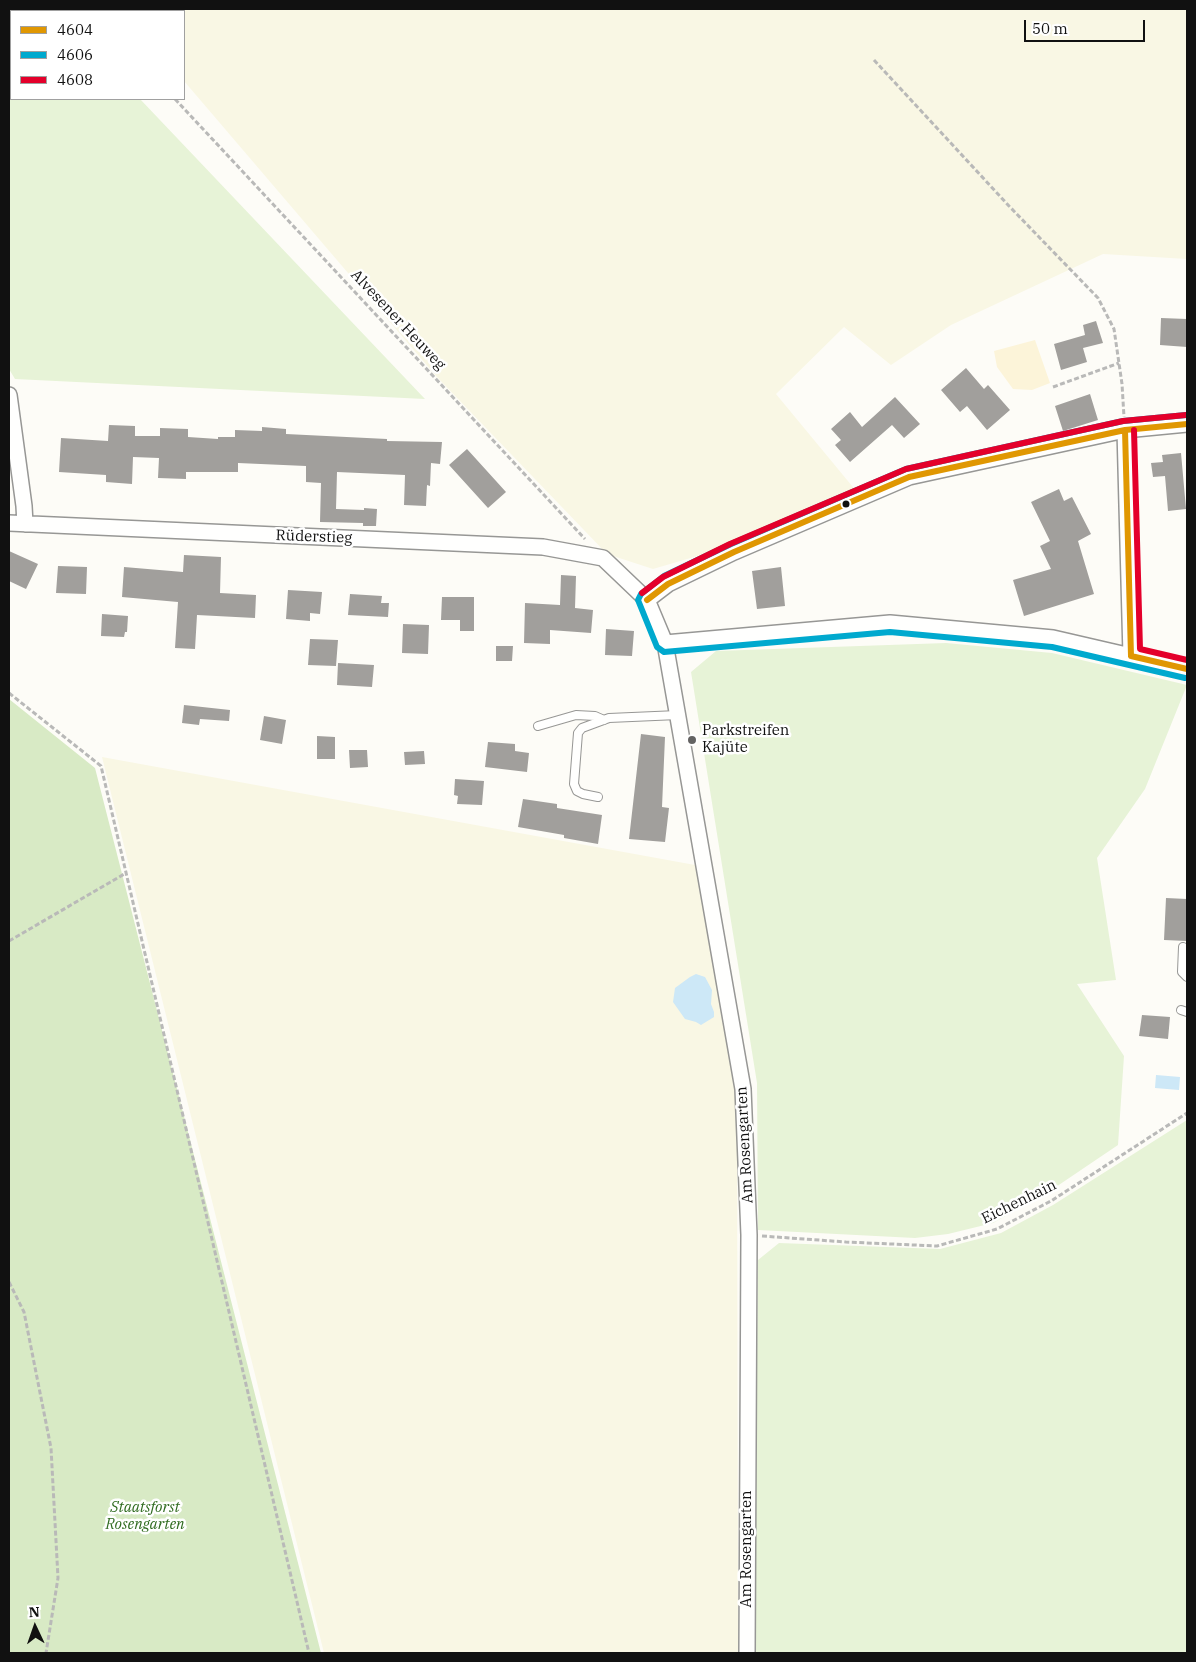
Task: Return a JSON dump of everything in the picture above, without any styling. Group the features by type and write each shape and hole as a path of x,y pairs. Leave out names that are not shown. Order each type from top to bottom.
{"street":[{"path":"9,395 25,524"},
{"path":"603,558 647,600 668,584 734,552 909,477 1125,430 1187,424"},
{"path":"1125,430 1131,656"},
{"name":"Rüderstieg","path":"9,524 543,547 603,558"},
{"name":"Am Rosengarten","path":"647,600 665,642 743,1089 749,1235 747,1653"},
{"path":"665,642 890,623 1053,638 1187,670"}],"lane":[{"path":"538,726 576,715 595,716 604,720"},
{"path":"598,797 577,791 573,778 578,732 582,728 604,720 678,715"},
{"path":"1183,948 1182,972 1187,977"}],"path":[{"path":"874,60 1009,206 1098,298 1114,329 1125,430"},
{"name":"Alvesener Heuweg","path":"177,100 603,558"},
{"path":"1054,387 1119,363"},
{"path":"9,693 101,766 309,1653"},
{"path":"9,941 126,874"},
{"name":"Eichenhain","path":"749,1235 937,1246 997,1229 1051,1201 1187,1113"},
{"path":"9,1282 24,1312 52,1448 58,1578 46,1653"}],"shaded area":[{"path":"59,9 1187,9 1187,259 1103,254 951,325 891,365 844,327 776,394 857,492 728,547 653,569 607,554 436,376 185,82 185,10"},
{"path":"102,757 695,865 737,1090 738,1653 324,1653"}],"green space":[{"path":"9,9 61,10 10,10 9,35"},
{"path":"9,35 10,100 141,100 425,399 15,379 9,369"},
{"path":"946,643 1052,653 1187,685 1145,789 1097,858 1116,980 1077,984 1124,1056 1118,1145 1044,1195 993,1223 948,1234 915,1238 758,1230 757,1083 691,672 716,651"},
{"name":"Staatsforst Rosengarten","path":"9,699 95,768 321,1653 9,1653"},
{"path":"1187,1120 1187,1653 756,1653 758,1260 779,1243 940,1249 1001,1233 1053,1205"}],"sand":[{"path":"1035,340 1050,383 1032,390 1013,389 997,367 994,351"}],"water":[{"path":"696,974 705,977 712,990 711,1004 714,1017 701,1025 685,1019 673,1002 675,988"},
{"path":"1156,1075 1180,1077 1179,1090 1155,1088"}],"building":[{"path":"1161,318 1187,319 1187,347 1160,345"},
{"path":"1096,321 1103,343 1083,348 1087,362 1061,370 1054,344 1085,335 1083,325"},
{"path":"966,368 984,389 988,385 1010,410 987,430 967,406 960,412 941,390"},
{"path":"1090,394 1098,420 1063,431 1055,406"},
{"path":"895,397 920,424 904,438 892,425 850,462 835,445 841,440 831,429 850,412 862,427"},
{"path":"109,425 135,426 135,436 160,436 160,428 188,429 188,437 218,439 218,437 235,437 235,430 262,431 262,427 286,429 286,434 387,439 387,441 442,442 440,464 431,463 430,486 427,485 426,506 404,505 405,475 337,472 336,509 377,509 376,526 363,526 363,523 320,522 321,483 306,482 306,466 238,463 238,472 186,472 186,479 158,478 159,458 133,457 132,484 106,482 106,475 59,472 61,438 108,441"},
{"path":"467,449 506,492 488,508 449,465"},
{"path":"1181,453 1186,509 1168,511 1165,476 1153,477 1151,463 1163,462 1162,455"},
{"path":"1059,489 1064,501 1072,497 1091,534 1078,541 1094,594 1024,616 1013,580 1051,569 1040,546 1050,541 1031,502"},
{"path":"9,551 38,564 26,589 9,581"},
{"path":"184,555 221,557 220,593 256,595 255,618 197,615 195,649 175,648 178,602 122,597 124,567 183,572"},
{"path":"58,566 87,567 86,594 56,593"},
{"path":"781,567 785,606 757,609 752,571"},
{"path":"561,575 576,576 575,608 593,610 591,633 550,630 550,644 524,643 525,603 560,605"},
{"path":"288,590 322,592 320,614 310,613 310,621 286,619"},
{"path":"350,594 382,596 381,603 389,603 388,617 348,615"},
{"path":"442,597 474,597 474,631 460,631 460,620 441,620"},
{"path":"102,614 128,616 127,632 125,632 124,637 101,636"},
{"path":"403,624 429,625 428,654 402,653"},
{"path":"606,629 634,631 632,656 605,655"},
{"path":"310,639 338,640 336,666 308,665"},
{"path":"496,646 513,646 512,661 496,661"},
{"path":"338,663 374,665 372,687 337,685"},
{"path":"184,705 230,710 229,721 200,719 199,725 182,723"},
{"path":"264,716 286,720 282,744 260,740"},
{"path":"641,734 665,737 662,807 669,808 665,842 629,839"},
{"path":"317,736 335,737 335,759 317,759"},
{"path":"488,742 515,744 515,751 529,753 527,772 485,767"},
{"path":"349,750 367,750 368,767 350,768"},
{"path":"424,751 425,764 405,765 404,752"},
{"path":"455,779 484,781 482,805 457,804 458,796 454,795"},
{"path":"523,799 557,804 557,808 602,815 598,844 564,838 564,835 518,827"},
{"path":"1166,898 1187,899 1187,941 1164,940"},
{"path":"1142,1015 1170,1017 1168,1039 1139,1036"}],"transit line":[{"name":"4606","path":"1185,678 1052,647 890,632 664,652 657,647 638,600 641,594 664,576 731,544 906,469 1123,421 1186,415"},
{"name":"4608","path":"642,593 663,577 730,544 906,469 1123,421 1186,415"},
{"name":"4604","path":"647,600 668,584 734,552 909,477 1125,430 1187,424"},
{"name":"4604","path":"1125,430 1131,656"},
{"name":"4608","path":"1134,430 1140,649 1187,660"},
{"name":"4604","path":"1131,656 1187,669"}],"place":[{"name":"Parkstreifen Kajüte","path":"692,740"}]}
